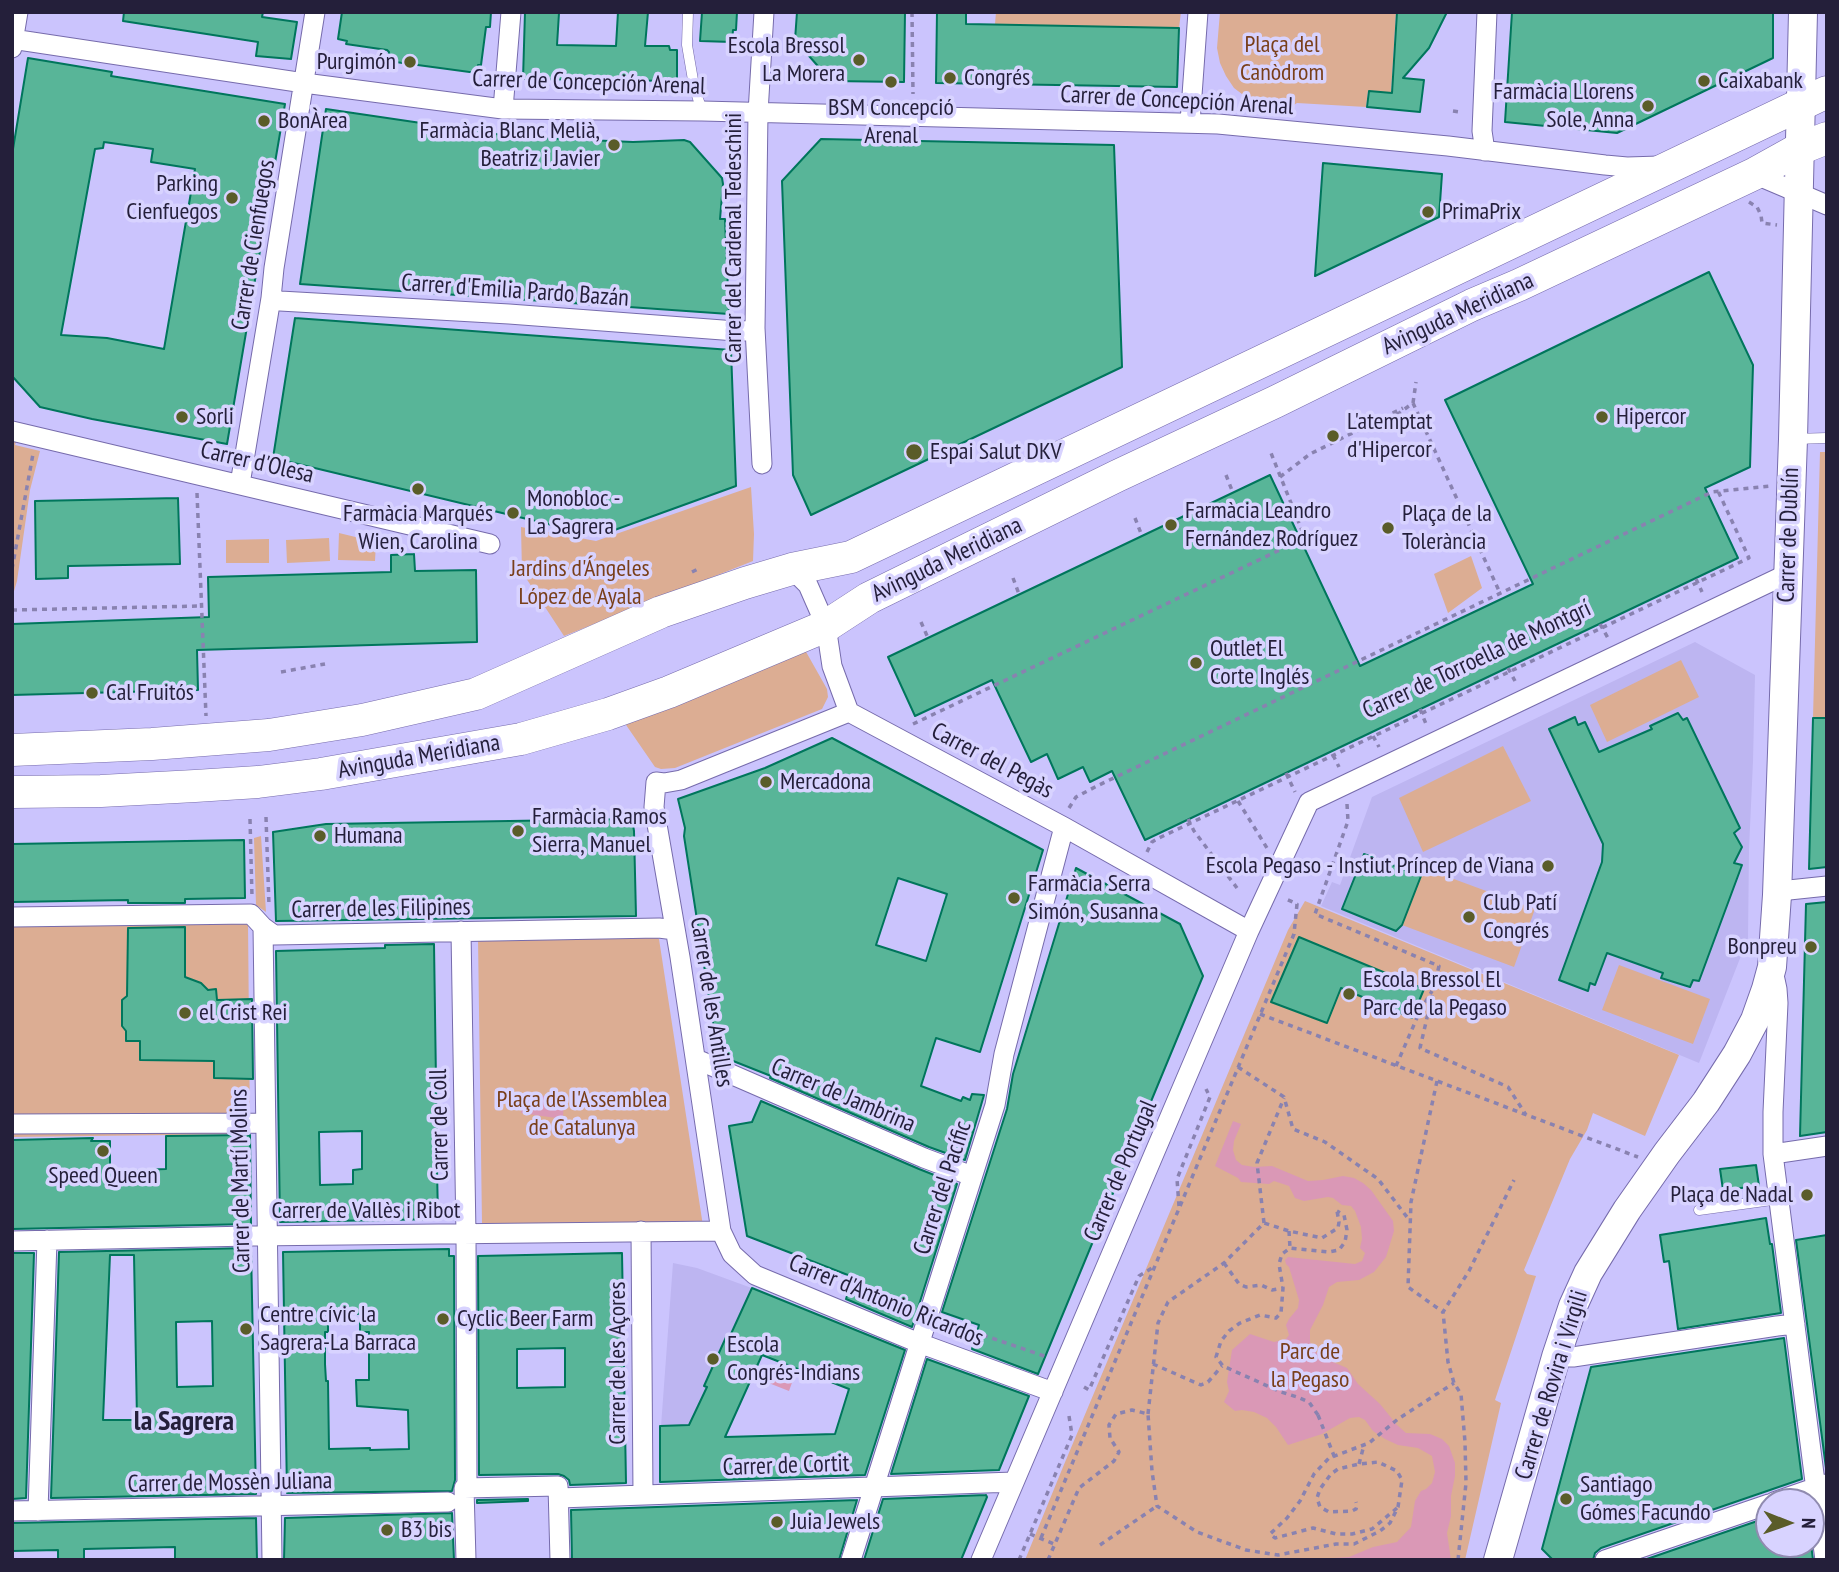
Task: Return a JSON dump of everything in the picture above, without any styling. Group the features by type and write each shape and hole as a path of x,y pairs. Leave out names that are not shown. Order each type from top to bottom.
{"main road":[{"name":"Carrer de Dublín","path":"1772,967 1777,895 1793,439 1798,194 1813,143 1814,97 1803,12"},
{"name":"Avinguda Meridiana","path":"12,750 269,735 362,720 476,694 661,612 792,569 850,557 1814,97"},
{"name":"Avinguda Meridiana","path":"12,792 101,791 258,782 321,774 521,739 608,714 669,692 826,626 869,598 1117,476 1472,305 1754,174 1813,143"},
{"name":"Carrer de Rovira i Virgili","path":"1498,1560 1556,1357 1573,1306 1588,1273 1627,1210 1706,1102 1737,1054 1755,1020 1772,967"}],"street":[{"path":"13,42 18,12"},
{"name":"Carrer de Cienfuegos","path":"240,484 315,12"},
{"path":"503,109 511,12"},
{"name":"Carrer del Cardenal Tedeschini","path":"762,464 755,328 758,113 764,12"},
{"path":"1190,123 1198,12"},
{"path":"1485,150 1482,131 1488,12"},
{"name":"Carrer de Concepción Arenal","path":"13,42 503,109 702,111 1232,125 1616,166 1671,166"},
{"path":"1754,174 1827,205"},
{"name":"Carrer d'Emilia Pardo Bazán","path":"271,298 280,301 736,331 755,328"},
{"name":"Carrer d'Olesa","path":"12,431 490,544"},
{"path":"792,569 808,585 826,626 832,666 849,712"},
{"name":"Carrer de Portugal","path":"981,1560 1250,931 1309,802 1787,574"},
{"name":"Carrer de les Antilles","path":"721,1231 654,807 656,782 681,780 849,712"},
{"name":"Carrer del Pegàs","path":"849,712 1066,818 1250,931"},
{"name":"Carrer del Pacífic","path":"851,1560 995,1105 1003,1054 1066,818"},
{"path":"1777,895 1789,890 1827,886"},
{"name":"Carrer de les Filipines","path":"12,917 251,915 266,921 274,935 659,928 675,930"},
{"name":"Carrer de Martí Molins","path":"266,921 265,1123 272,1560"},
{"name":"Carrer de Coll","path":"461,931 467,1486"},
{"path":"1772,967 1778,1003 1773,1154 1795,1324 1821,1486 1825,1560"},
{"name":"Carrer de Jambrina","path":"695,1059 972,1176"},
{"path":"12,1125 265,1123"},
{"path":"1773,1154 1827,1146"},
{"name":"Carrer de les Açores","path":"641,1231 643,1495"},
{"name":"Carrer d'Antonio Ricardos","path":"721,1231 732,1254 755,1275 919,1343 1053,1392"},
{"name":"Carrer de Vallès i Ribot","path":"12,1241 721,1231"},
{"path":"38,1511 47,1240"},
{"path":"1556,1357 1573,1357 1795,1324"},
{"name":"Carrer de Cortit","path":"559,1498 1014,1482"},
{"path":"466,1560 464,1488 558,1486 560,1560"},
{"name":"Carrer de Mossèn Juliana","path":"12,1511 448,1502"},
{"path":"1605,1560 1755,1509"}],"lane":[{"path":"688,12 687,45 694,86 702,111"},
{"path":"1793,439 1827,438"},
{"path":"1699,1210 1779,1199"}],"path":[{"path":"912,12 913,94"},
{"path":"1453,111 1460,112"},
{"path":"1762,223 1777,225"},
{"name":"Avinguda Meridiana","path":"1413,403 1416,382"},
{"path":"1360,428 1371,428 1391,419 1413,403"},
{"path":"1280,477 1310,454 1413,403"},
{"path":"1413,403 1500,593"},
{"path":"12,569 34,452"},
{"path":"913,724 1306,538 1271,453"},
{"path":"1226,475 1233,493"},
{"name":"Carrer de Torroella de Montgrí","path":"1066,818 1076,797 1097,786 1478,607 1500,593 1571,562 1712,492 1775,486"},
{"path":"197,487 207,740"},
{"path":"1718,491 1752,564"},
{"path":"1667,514 1669,519"},
{"path":"1135,518 1142,536"},
{"path":"1259,553 1261,559"},
{"name":"Carrer de Torroella de Montgrí","path":"1147,852 1152,842 1189,821 1238,801 1464,690 1749,558"},
{"path":"692,572 698,569"},
{"path":"1013,578 1019,594"},
{"path":"1697,580 1702,591"},
{"path":"1166,597 1169,603"},
{"path":"12,610 201,606"},
{"path":"921,622 928,638"},
{"path":"1601,626 1607,636"},
{"path":"1046,654 1048,660"},
{"path":"281,673 325,664"},
{"path":"1509,670 1515,681"},
{"path":"953,699 956,704"},
{"path":"1421,711 1426,724"},
{"path":"1373,736 1379,747"},
{"path":"1332,755 1337,763"},
{"path":"1287,775 1291,784"},
{"path":"1238,801 1268,849"},
{"path":"1347,804 1348,821 1315,914 1439,966 1420,1048 1508,1087 1526,1115"},
{"path":"266,817 266,921"},
{"path":"250,818 252,904"},
{"path":"1189,821 1237,888"},
{"path":"1041,1538 1294,934 1297,904 1284,898"},
{"path":"1396,1066 1434,986"},
{"path":"1260,1014 1645,1160"},
{"path":"1238,1067 1284,1097 1293,1129 1325,1142 1378,1179 1410,1222"},
{"path":"1437,1081 1411,1202 1408,1287 1443,1312"},
{"path":"1179,1208 1177,1179 1210,1097 1206,1089"},
{"path":"1284,1097 1257,1163 1264,1223 1224,1262 1168,1302 1158,1323 1148,1414 1157,1506 1197,1532 1246,1550 1278,1555 1336,1544 1354,1544 1380,1531 1390,1523 1398,1507 1402,1480 1397,1471 1378,1462 1338,1469 1331,1474 1318,1493 1317,1503 1329,1512 1344,1512 1356,1508 1356,1502"},
{"path":"1458,1560 1466,1483 1465,1442 1461,1394 1454,1383 1448,1362 1443,1312 1469,1271 1514,1180"},
{"path":"1264,1223 1322,1238 1338,1228 1337,1211 1344,1215 1347,1230 1345,1242 1339,1250 1329,1252 1290,1248 1282,1254 1279,1264 1283,1287 1277,1320 1260,1315 1240,1322 1221,1340 1216,1357 1223,1366 1309,1402 1318,1415 1338,1469"},
{"path":"1289,1231 1290,1248"},
{"path":"1224,1262 1239,1284 1246,1287 1261,1285 1272,1290 1283,1287"},
{"path":"1084,1387 1089,1390 1139,1276 1154,1268"},
{"name":"Carrer d'Antonio Ricardos","path":"935,1318 1052,1359"},
{"path":"1153,1364 1201,1385 1208,1382 1223,1366"},
{"path":"1398,1507 1372,1529 1352,1534 1336,1534 1313,1528 1275,1538 1270,1534 1287,1518 1300,1501 1314,1474 1329,1458 1366,1444 1398,1419 1454,1383"},
{"path":"1048,1560 1079,1488 1114,1461 1119,1452 1110,1438 1109,1425 1116,1414 1132,1410 1148,1414"},
{"path":"1019,1560 1072,1435 1069,1416"},
{"path":"1359,1464 1366,1444"},
{"path":"1100,1545 1157,1506"},
{"path":"1030,1534 1055,1544"}],"shaded area":[{"name":"Escola Pegaso - Instiut Príncep de Viana","path":"1695,642 1755,675 1748,938 1699,1063 1321,906 1332,882 1340,885 1372,797"},
{"path":"524,1095 564,1097 563,1119 521,1113"},
{"path":"1233,1121 1241,1124 1233,1150 1236,1160 1242,1165 1272,1166 1308,1181 1343,1176 1354,1178 1371,1190 1393,1221 1394,1231 1386,1257 1374,1272 1359,1280 1337,1282 1329,1287 1310,1330 1310,1342 1321,1357 1347,1368 1358,1384 1406,1433 1430,1434 1442,1439 1449,1446 1455,1463 1447,1533 1451,1560 1302,1560 1349,1557 1373,1547 1397,1542 1411,1527 1415,1501 1421,1491 1432,1483 1435,1472 1432,1456 1418,1448 1398,1445 1385,1439 1359,1417 1350,1418 1322,1434 1288,1445 1267,1418 1254,1412 1235,1411 1224,1402 1229,1391 1227,1382 1232,1350 1250,1334 1274,1342 1286,1339 1289,1335 1286,1325 1298,1308 1299,1300 1285,1260 1288,1257 1355,1264 1362,1261 1365,1253 1360,1248 1361,1227 1351,1206 1342,1205 1328,1197 1304,1201 1295,1198 1289,1186 1274,1181 1269,1184 1241,1182 1215,1166"},
{"name":"Escola Congrés-Indians","path":"673,1263 697,1268 787,1301 732,1420 711,1448 660,1440"},
{"path":"767,1366 794,1377 789,1391 761,1380"}],"green space":[{"path":"996,12 1181,12 1179,28 995,24"},
{"name":"Plaça del Canòdrom","path":"1220,12 1396,12 1391,93 1368,91 1366,107 1297,103 1291,107 1264,104 1246,97 1234,88 1220,63 1217,48"},
{"path":"12,438 17,439 15,445 40,451 30,490 17,581 12,598"},
{"path":"1820,452 1827,452 1827,867 1809,869"},
{"name":"Jardins d'Ángeles López de Ayala","path":"751,487 753,561 564,636 522,572 521,527 596,541"},
{"path":"339,533 376,542 375,561 338,560"},
{"path":"329,538 330,561 287,563 286,540"},
{"path":"269,539 269,563 226,563 226,540"},
{"path":"1471,556 1482,588 1448,613 1434,574"},
{"path":"805,650 827,689 828,697 822,709 675,768 655,767 624,722"},
{"path":"1681,660 1699,697 1607,742 1590,705"},
{"name":"Club Patí Congrés","path":"1503,746 1531,801 1423,852 1399,798"},
{"path":"261,836 266,912 256,905 254,838"},
{"name":"Club Patí Congrés","path":"1424,868 1535,909 1514,967 1402,925"},
{"name":"Parc de la Pegaso","path":"1305,901 1679,1055 1645,1136 1593,1113 1587,1130 1570,1159 1524,1270 1527,1274 1536,1276 1495,1400 1501,1403 1465,1560 1025,1560 1288,930"},
{"path":"248,923 250,1134 12,1137 12,925"},
{"name":"Plaça de l'Assemblea de Catalunya","path":"653,935 659,939 703,1226 482,1224 478,938"},
{"path":"1619,965 1710,999 1693,1044 1602,1010"}],"building":[{"path":"124,12 263,12 262,17 297,22 291,59 256,56 258,42 123,21"},
{"path":"342,12 491,12 490,27 486,27 481,65 478,65 477,73 388,61 387,50 346,44 347,41 338,39"},
{"path":"525,12 559,13 557,45 616,46 618,12 648,12 645,46 669,46 670,50 677,50 677,81 523,79"},
{"path":"702,12 737,12 732,42 700,41"},
{"name":"Escola Bressol La Morera","path":"797,12 905,12 904,82 831,81 795,40"},
{"path":"937,12 966,12 966,24 1179,28 1177,87 936,83"},
{"path":"1397,12 1447,12 1429,48 1403,78 1424,80 1420,112 1367,107 1369,91 1392,93"},
{"path":"1512,12 1773,12 1773,58 1617,133 1505,122"},
{"path":"28,58 112,72 111,76 285,104 227,444 40,407 12,376 12,155","holes":["104,142 153,149 151,162 195,169 164,349 107,338 61,335 95,149 103,148"]},
{"path":"326,109 516,137 690,142 722,178 720,219 725,219 729,314 300,284"},
{"path":"821,139 1114,145 1122,367 811,515 793,475 782,181"},
{"path":"1323,163 1442,174 1439,217 1315,276"},
{"path":"1709,272 1753,365 1750,467 1705,488 1738,558 1145,840 1112,771 1090,782 1083,767 1058,779 1047,754 1031,762 992,680 915,716 888,657 1270,475 1360,666 1533,584 1445,400"},
{"path":"295,318 731,350 736,486 598,536 273,458"},
{"path":"178,498 180,564 68,566 68,578 36,579 35,501"},
{"path":"414,554 415,571 476,570 477,642 197,650 198,690 12,695 12,624 209,617 208,577 391,572 391,555"},
{"path":"1678,713 1683,720 1687,718 1740,828 1734,833 1742,847 1734,863 1742,865 1699,981 1693,980 1690,987 1661,978 1663,973 1607,953 1595,985 1590,983 1588,991 1559,980 1602,862 1603,844 1549,729 1575,717 1578,725 1585,722 1599,752 1652,729 1650,726"},
{"path":"1813,718 1827,718 1827,867 1809,869"},
{"path":"832,738 1043,850 980,1052 936,1038 921,1086 961,1101 963,1097 970,1100 972,1094 984,1095 965,1160 929,1147 718,1055 684,836 685,828 678,799 765,768","holes":["898,878 947,894 926,961 876,945"]},
{"path":"632,819 636,916 276,921 273,832 326,824"},
{"path":"244,840 245,898 185,899 185,903 128,903 128,900 12,902 12,844"},
{"path":"1364,854 1421,876 1402,925 1396,931 1342,909"},
{"path":"1076,868 1180,924 1203,976 1038,1374 972,1349 979,1325 942,1312 1007,1109 1013,1074"},
{"path":"1827,902 1827,1132 1800,1136 1806,904"},
{"name":"el Crist Rei","path":"185,927 185,977 201,983 208,990 216,989 217,1000 252,999 253,1079 214,1078 214,1061 140,1060 140,1041 126,1041 126,1031 122,1026 122,1000 127,996 128,928"},
{"name":"Escola Bressol El Parc de la Pegaso","path":"1299,937 1424,989 1412,1018 1341,988 1327,1023 1271,1002"},
{"path":"434,944 437,1150 444,1151 445,1168 437,1168 438,1219 280,1222 276,951 385,948 385,945","holes":["362,1131 362,1169 353,1170 353,1184 320,1185 319,1132"]},
{"path":"761,1101 957,1184 912,1327 846,1299 853,1277 747,1236 729,1126 752,1122"},
{"path":"250,1135 251,1224 12,1229 12,1140 93,1138 91,1141 110,1141 110,1171 166,1169 166,1136"},
{"path":"1756,1165 1759,1186 1723,1190 1720,1169"},
{"path":"1766,1218 1781,1313 1678,1329 1669,1261 1664,1262 1660,1235"},
{"path":"1827,1235 1827,1467 1826,1468 1796,1240"},
{"path":"251,1248 256,1494 51,1498 59,1252","holes":["110,1255 134,1255 137,1420 103,1420","212,1321 213,1386 177,1387 176,1322"]},
{"path":"449,1249 449,1256 454,1256 455,1480 452,1491 287,1493 283,1252","holes":["328,1314 360,1314 360,1332 369,1332 369,1380 356,1380 357,1406 408,1410 409,1449 329,1449 328,1381 325,1364"]},
{"path":"12,1253 34,1253 26,1498 12,1499"},
{"path":"622,1253 626,1483 570,1485 569,1480 558,1474 479,1475 478,1256","holes":["565,1348 565,1387 517,1388 517,1349"]},
{"path":"752,1288 905,1350 865,1475 660,1482 660,1426 689,1425 727,1335 730,1336","holes":["762,1355 849,1389 835,1434 725,1437"]},
{"path":"1784,1338 1802,1479 1776,1488 1755,1488 1755,1495 1601,1548 1595,1553 1593,1560 1553,1560 1542,1549 1591,1367"},
{"path":"927,1359 1029,1396 999,1470 891,1474"},
{"path":"986,1495 961,1560 864,1560 883,1499"},
{"path":"477,1500 528,1501 477,1503"},
{"path":"857,1500 839,1560 572,1560 571,1510"},
{"path":"452,1513 454,1560 284,1560 285,1518"},
{"path":"256,1518 257,1560 175,1560 175,1547 84,1549 84,1560 58,1560 58,1550 12,1551 12,1523"},
{"path":"1755,1522 1755,1558 1813,1560 1644,1560"}],"place":[{"name":"Escola Bressol La Morera","path":"859,60"},
{"name":"Purgimón","path":"410,62"},
{"name":"Congrés","path":"950,78"},
{"name":"Caixabank","path":"1704,81"},
{"name":"BSM Concepció Arenal","path":"891,82"},
{"name":"Farmàcia Llorens Sole, Anna","path":"1648,106"},
{"name":"BonÀrea","path":"264,121"},
{"name":"Farmàcia Blanc Melià, Beatriz i Javier","path":"614,145"},
{"name":"Parking Cienfuegos","path":"232,198"},
{"name":"PrimaPrix","path":"1428,212"},
{"name":"Sorli","path":"182,417"},
{"name":"Hipercor","path":"1602,417"},
{"name":"L'atemptat d'Hipercor","path":"1333,436"},
{"name":"Espai Salut DKV","path":"914,452"},
{"name":"Farmàcia Marqués Wien, Carolina","path":"418,489"},
{"name":"Monobloc - La Sagrera","path":"513,513"},
{"name":"Farmàcia Leandro Fernández Rodríguez","path":"1171,525"},
{"name":"Plaça de la Tolerància","path":"1388,528"},
{"name":"Outlet El Corte Inglés","path":"1196,663"},
{"name":"Cal Fruitós","path":"92,693"},
{"name":"Mercadona","path":"766,782"},
{"name":"Farmàcia Ramos Sierra, Manuel","path":"518,831"},
{"name":"Humana","path":"320,836"},
{"name":"Escola Pegaso - Instiut Príncep de Viana","path":"1548,866"},
{"name":"Farmàcia Serra Simón, Susanna","path":"1014,898"},
{"name":"Club Patí Congrés","path":"1469,917"},
{"name":"Bonpreu","path":"1811,947"},
{"name":"Escola Bressol El Parc de la Pegaso","path":"1349,994"},
{"name":"el Crist Rei","path":"185,1013"},
{"name":"Speed Queen","path":"103,1151"},
{"name":"Plaça de Nadal","path":"1807,1195"},
{"name":"Cyclic Beer Farm","path":"443,1319"},
{"name":"Centre cívic la Sagrera-La Barraca","path":"246,1329"},
{"name":"Escola Congrés-Indians","path":"713,1359"},
{"name":"Santiago Gómes Facundo","path":"1566,1499"},
{"name":"Juia Jewels","path":"777,1522"},
{"name":"B3 bis","path":"387,1530"}],"district":[{"name":"la Sagrera","path":"184,1422"}]}
